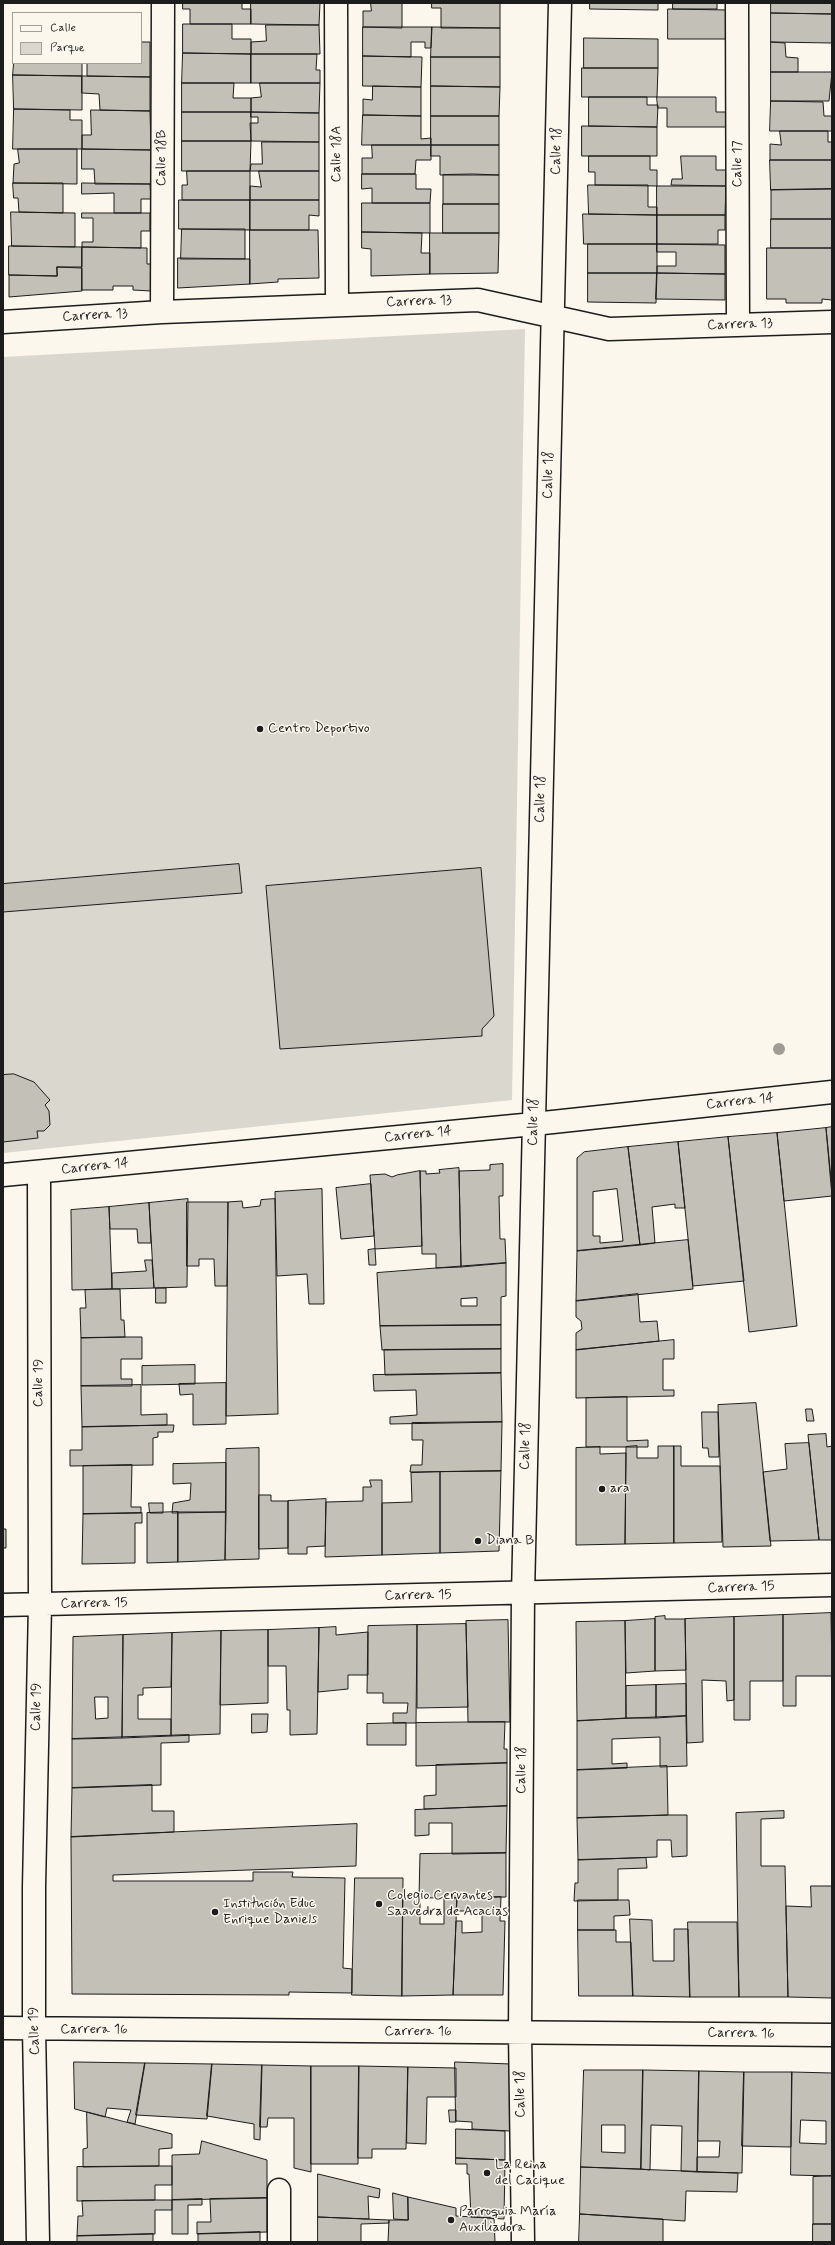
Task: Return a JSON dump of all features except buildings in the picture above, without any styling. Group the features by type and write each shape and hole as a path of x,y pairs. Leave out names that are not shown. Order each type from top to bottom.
{"street":[{"name":"Calle 18B","path":"162,312 163,3"},
{"name":"Calle 18A","path":"336,3 337,304"},
{"name":"Calle 18","path":"523,2242 520,2032 523,1594 560,3"},
{"name":"Calle 17","path":"737,3 738,325"},
{"name":"Carrera 13","path":"3,322 162,312 337,304 478,300 609,329 832,322"},
{"name":"Carrera 14","path":"3,1175 534,1124 832,1092"},
{"name":"Calle 19","path":"38,2242 34,2029 34,1879 40,1605 39,1172"},
{"name":"Carrera 15","path":"3,1605 523,1594 832,1585"},
{"name":"Carrera 16","path":"3,2028 832,2035"},
{"path":"279,2190 279,2242"}],"green space":[{"name":"Centro Deportivo","path":"525,329 512,1100 3,1153 3,357"}],"place":[{"name":"Centro Deportivo","path":"260,729"},
{"name":"ara","path":"602,1489"},
{"name":"Diana B","path":"478,1541"},
{"name":"Colegio Cervantes Saavedra de Acacias","path":"379,1904"},
{"name":"Institución Educ Enrique Daniels","path":"215,1912"},
{"name":"La Reina del Cacique","path":"487,2173"},
{"name":"Parroquia María Auxiliadora","path":"451,2220"}]}
